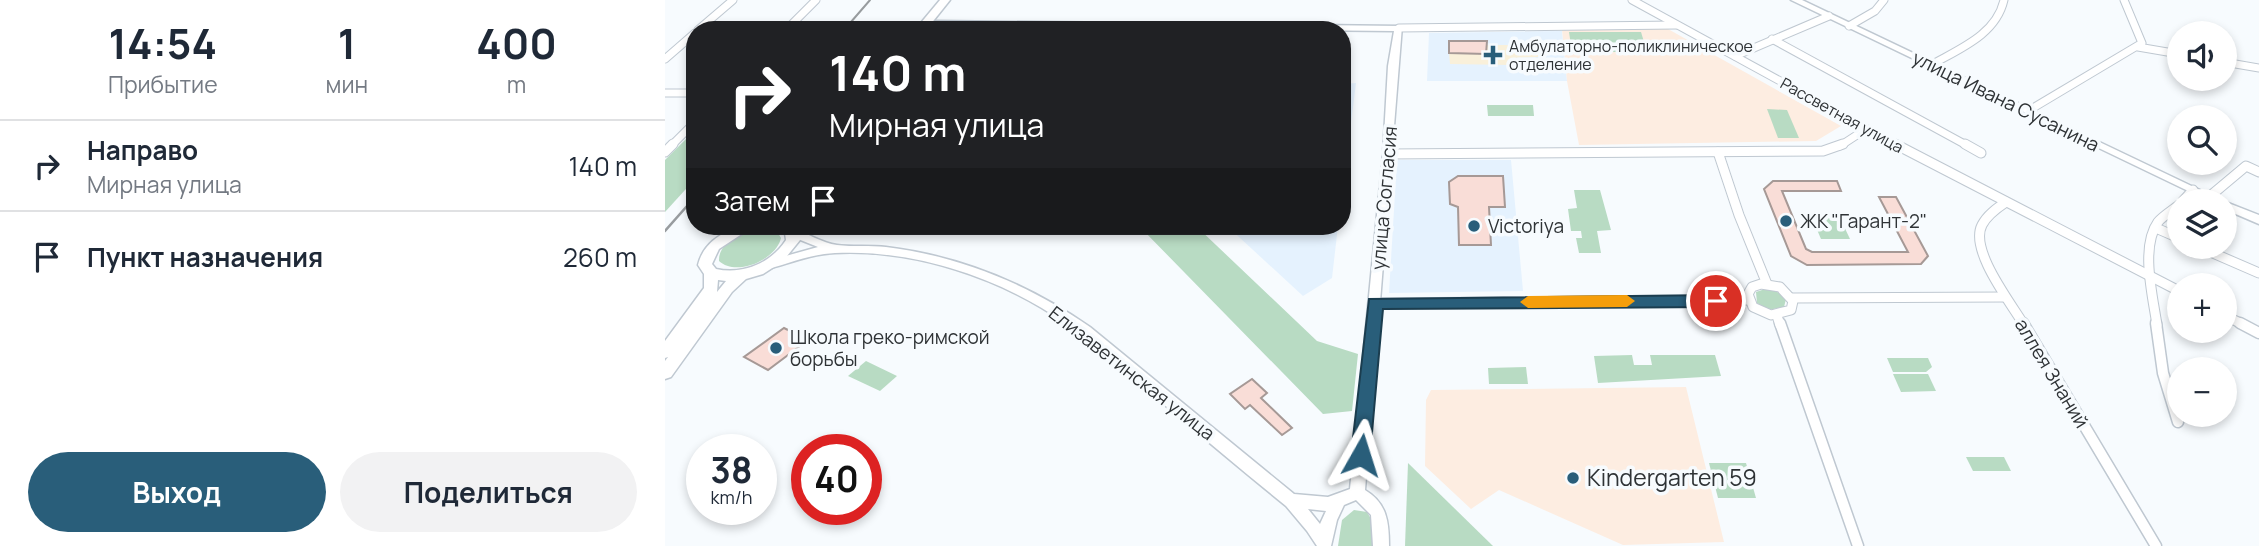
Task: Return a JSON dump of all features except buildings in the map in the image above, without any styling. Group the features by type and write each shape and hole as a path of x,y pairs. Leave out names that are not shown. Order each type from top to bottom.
{"main road":[{"path":"928,21 945,0"},
{"path":"937,21 954,0"},
{"name":"улица Ивана Сусанина","path":"1795,0 1849,26"},
{"path":"1351,28 1399,28"},
{"name":"улица Согласия","path":"1357,494 1388,154 1392,81 1399,28"},
{"name":"улица Ивана Сусанина","path":"1931,65 2028,111"},
{"path":"2237,210 2259,220"},
{"path":"665,352 711,289 711,273 705,265 708,255 731,235"},
{"path":"711,273 729,276 767,265 789,248 793,240 790,235"},
{"name":"Елизаветинская улица","path":"803,235 836,249"},
{"name":"Елизаветинская улица","path":"767,265 807,253 836,249 878,252 955,267 1013,287 1051,307 1093,337 1291,501"},
{"path":"665,373 727,288 743,274"},
{"path":"1357,494 1371,501 1381,518 1381,546"},
{"path":"1291,501 1311,505 1338,501"},
{"path":"1324,545 1329,520 1338,501"}],"street":[{"path":"709,21 733,0"},
{"path":"795,21 816,0"},
{"name":"Рассветная улица","path":"1632,0 1866,129 2149,276"},
{"path":"1849,26 1875,11 1885,0"},
{"path":"1931,65 1989,28 2003,15 2004,0"},
{"path":"2028,111 2142,43 2124,0"},
{"path":"1735,56 1829,16"},
{"path":"1399,28 1678,25"},
{"name":"улица Ивана Сусанина","path":"1849,26 1931,65"},
{"path":"1772,39 1981,153"},
{"path":"665,59 686,41"},
{"path":"2138,47 2167,52"},
{"path":"2237,64 2259,68"},
{"path":"665,93 686,93"},
{"name":"улица Ивана Сусанина","path":"2028,111 2191,189"},
{"path":"1388,154 1829,150 1866,129"},
{"path":"665,152 686,131"},
{"path":"1718,152 1739,215 1767,284"},
{"path":"2224,189 2246,166 2259,172"},
{"name":"аллея Знаний","path":"2006,202 1990,213 1980,225 1978,239 1984,258 2157,546"},
{"path":"2167,217 2156,228 2148,261 2167,386"},
{"path":"2156,228 2167,233"},
{"path":"2227,259 2259,273"},
{"path":"2149,276 2167,285"},
{"path":"1375,303 1749,300 1759,311 1777,316 1791,310 1792,298 1784,289 1767,284 1751,288 1749,300"},
{"path":"1792,298 2005,297"},
{"path":"1777,316 1858,546"},
{"path":"2237,322 2259,333"},
{"path":"1338,501 1357,494"},
{"name":"Елизаветинская улица","path":"1291,501 1314,526 1324,545"}],"shaded area":[{"path":"1562,29 1668,29 1841,126 1816,141 1579,145 1567,81"},
{"path":"1562,31 1567,81 1427,81 1429,33"},
{"name":"Амбулаторно-поликлиническое отделение","path":"1487,45 1538,45 1538,57 1510,58 1510,65 1450,64 1449,53 1486,54"},
{"path":"1351,83 1356,83 1351,123"},
{"path":"1397,160 1511,160 1523,291 1389,293"},
{"path":"1237,235 1337,235 1332,278 1303,296"},
{"name":"Kindergarten 59","path":"1686,387 1724,542 1623,545 1499,490 1471,509 1425,466 1426,400 1431,390"}],"green space":[{"path":"1569,32 1641,32 1647,52 1572,52"},
{"path":"1487,105 1533,105 1534,116 1488,116"},
{"path":"1767,109 1787,110 1799,138 1778,138"},
{"path":"686,139 686,189 665,212 665,160"},
{"path":"1574,190 1600,190 1611,230 1597,231 1601,253 1579,253 1576,238 1582,238 1581,231 1571,231 1568,209 1577,208"},
{"path":"1812,218 1840,218 1850,239 1821,239"},
{"path":"743,235 779,235 781,238 772,253 755,264 745,267 726,266 719,261 720,253 723,247"},
{"path":"1148,235 1205,235 1317,341 1358,354 1352,411 1323,414"},
{"path":"1768,288 1782,294 1786,299 1784,307 1768,310 1757,303 1756,292"},
{"path":"1632,355 1634,365 1652,365 1650,355 1715,355 1721,376 1598,383 1594,356"},
{"path":"1887,358 1928,358 1932,367 1926,372 1893,372"},
{"path":"866,361 897,376 880,391 848,376"},
{"path":"1526,367 1528,384 1489,384 1488,368"},
{"path":"1893,374 1928,374 1936,391 1901,392"},
{"path":"1966,457 2004,457 2011,471 1973,471"},
{"path":"1408,463 1493,546 1405,546"},
{"path":"1709,463 1746,463 1756,498 1718,498"},
{"path":"1354,510 1367,512 1374,524 1373,546 1338,546 1342,520"}],"railway":[{"path":"852,21 870,0"},
{"path":"665,231 686,207"}],"slow traffic":[{"path":"1528,302 1627,301"}],"place":[{"name":"Амбулаторно-поликлиническое отделение","path":"1493,55"},
{"name":"ЖК \"Гарант-2\"","path":"1786,221"},
{"name":"Victoriya","path":"1474,226"},
{"name":"Школа греко-римской борьбы","path":"776,348"},
{"name":"Kindergarten 59","path":"1573,478"}],"route":[{"path":"1361,455 1375,303 1716,301"}]}
